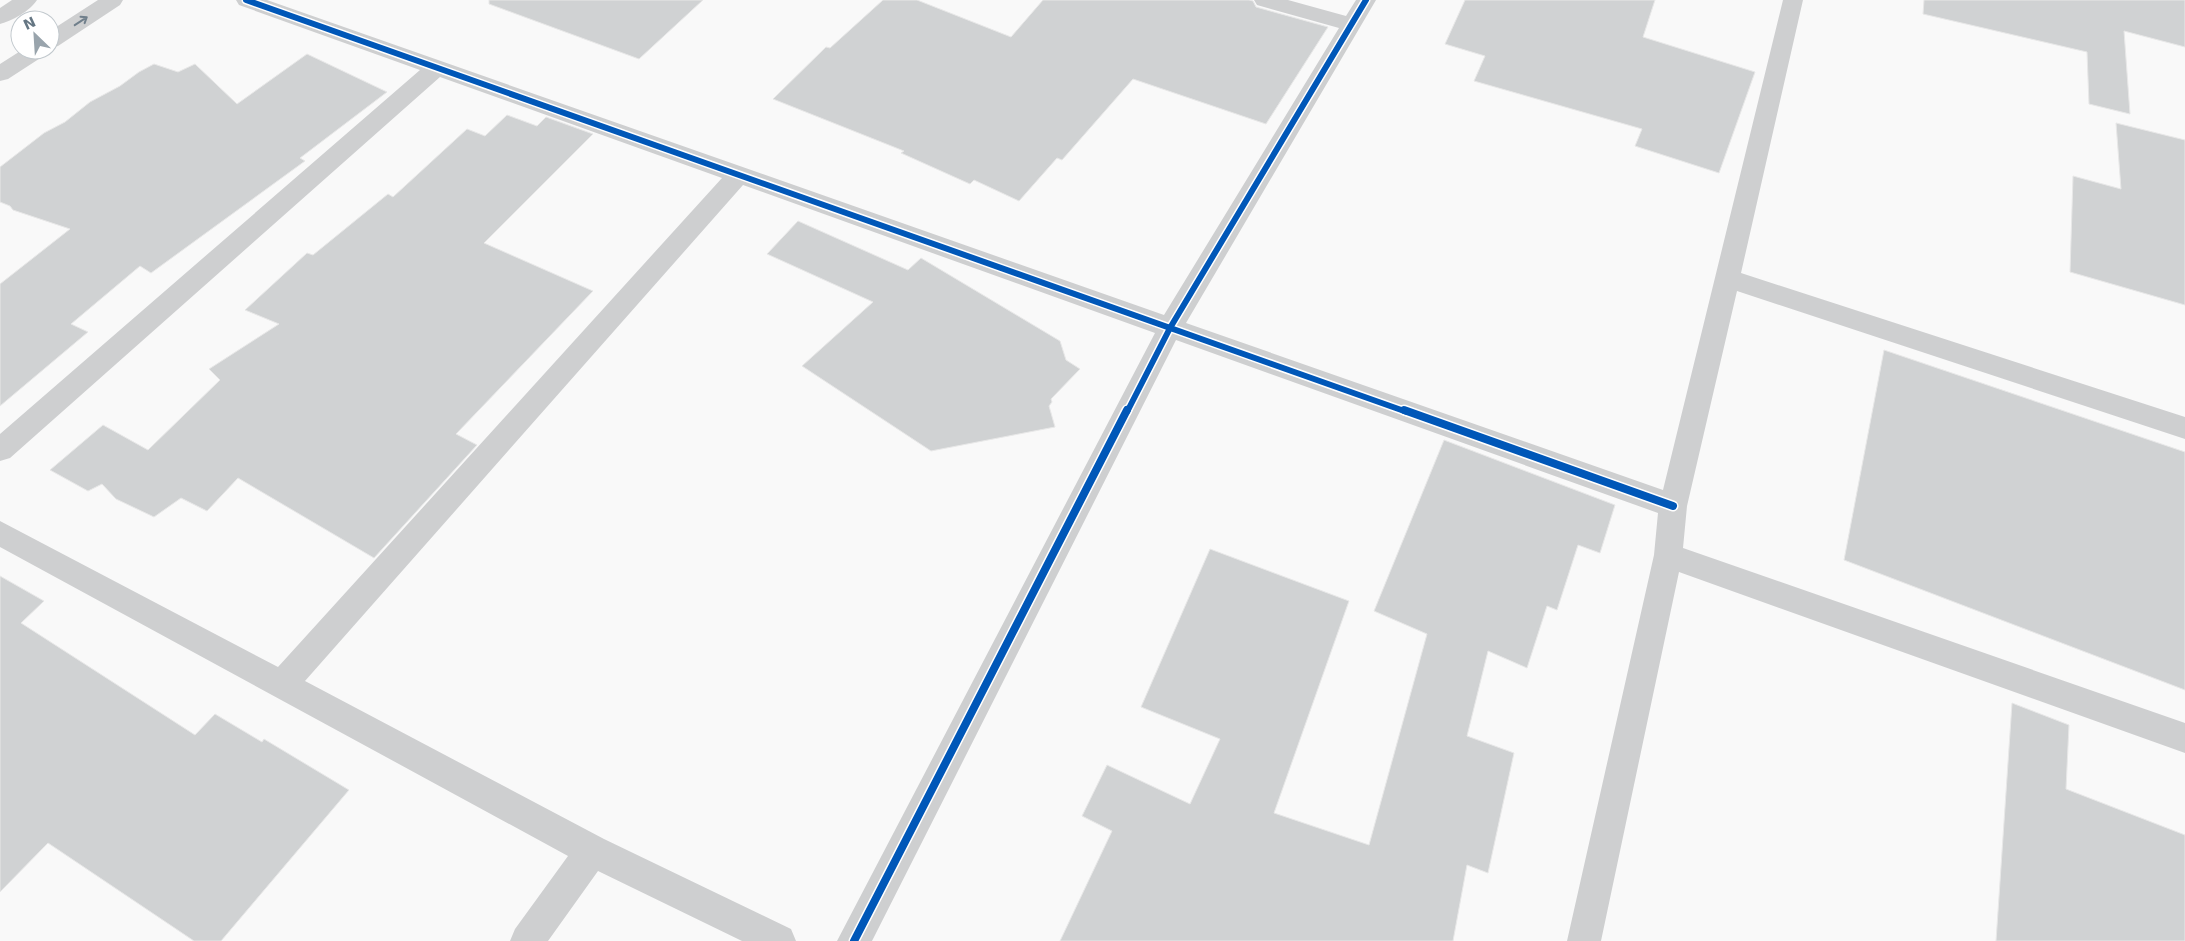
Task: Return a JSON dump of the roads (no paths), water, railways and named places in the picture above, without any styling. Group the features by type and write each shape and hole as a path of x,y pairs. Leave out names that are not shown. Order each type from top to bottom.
{"street":[{"path":"0,17 27,0"},
{"path":"60,34 113,0"},
{"path":"246,0 1673,506"},
{"path":"1264,0 1351,24"},
{"path":"854,941 1170,328 1366,0"},
{"path":"1584,941 1668,556 1673,506 1793,0"},
{"path":"0,74 22,60"},
{"path":"0,450 437,67"},
{"path":"282,685 738,174"},
{"path":"1727,278 2185,428"},
{"path":"0,533 592,851 779,941"},
{"path":"1668,556 2185,738"},
{"path":"526,941 592,851"}]}
